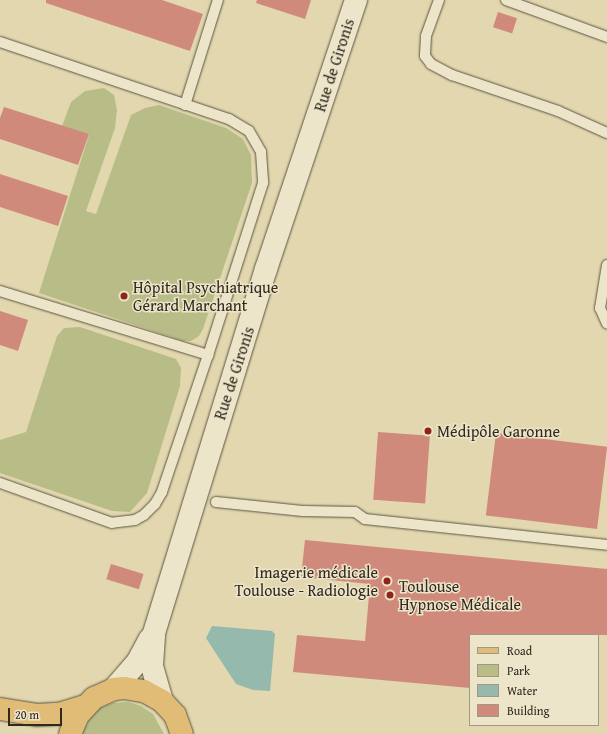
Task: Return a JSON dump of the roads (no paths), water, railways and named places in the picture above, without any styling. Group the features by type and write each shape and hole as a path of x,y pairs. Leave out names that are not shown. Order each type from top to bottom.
{"main road":[{"path":"70,734 78,715 85,706 94,698 114,689 144,691 162,701 186,731"},
{"path":"0,709 37,715 59,714 85,706"}],"street":[{"name":"Rue de Gironis","path":"162,701 152,665 154,633 195,495 266,269 356,0"},
{"name":"Rue de Gironis","path":"114,689 137,663 154,633"}],"lane":[{"path":"185,105 218,0"},
{"path":"439,0 426,36 425,56 431,64 452,75 558,111 607,133"},
{"path":"506,0 607,37"},
{"path":"0,42 229,119 249,131 261,152 263,183 162,492 144,515 124,523 112,523 0,483"},
{"path":"607,265 600,308 607,324"},
{"path":"0,291 208,355"},
{"path":"216,502 287,509 355,512 365,519 607,545"}],"water":[{"path":"212,626 272,631 275,634 270,691 253,690 236,684 206,638"}],"place":[{"name":"Hôpital Psychiatrique Gérard Marchant","path":"124,296"},
{"name":"Médipôle Garonne","path":"428,431"},
{"name":"Imagerie médicale Toulouse - Radiologie","path":"387,581"},
{"name":"Toulouse Hypnose Médicale","path":"390,595"}]}
